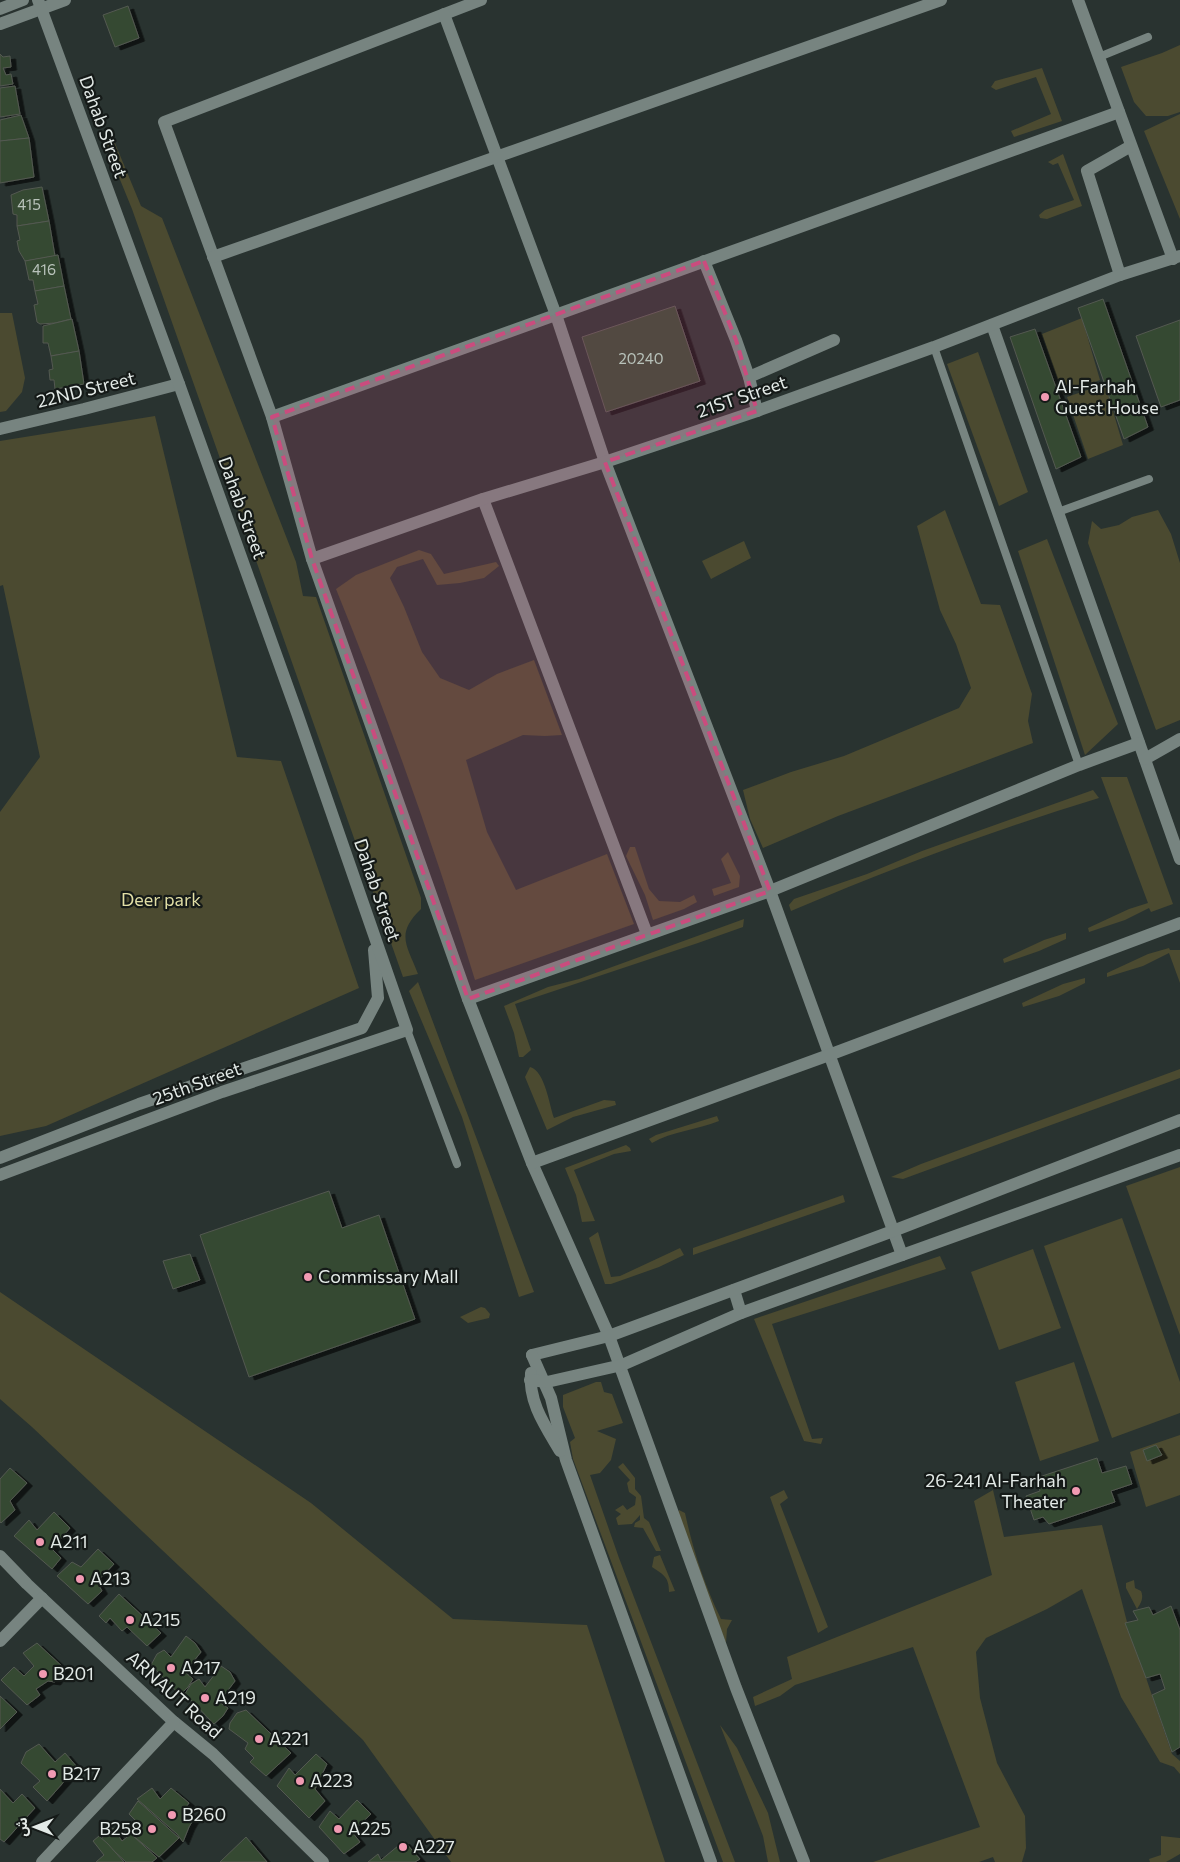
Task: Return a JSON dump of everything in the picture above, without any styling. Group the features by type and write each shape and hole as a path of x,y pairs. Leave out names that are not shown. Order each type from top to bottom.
{"street":[{"path":"0,9 23,0"},
{"path":"0,24 39,5 65,0"},
{"path":"481,0 164,122 272,417 312,559 468,999 532,1162 609,1336 736,1688 804,1862"},
{"path":"213,257 941,0"},
{"path":"1078,0 1131,146 1177,257"},
{"name":"Dahab Street","path":"39,5 179,384 297,713 406,1030"},
{"path":"444,14 556,315 605,462 770,891 902,1255"},
{"path":"272,417 1118,112"},
{"path":"1120,276 1086,171 1131,146"},
{"name":"21ST Street","path":"312,559 484,499 605,462 757,411 934,347 1120,276 1177,257"},
{"path":"704,261 736,340 757,411"},
{"path":"992,325 1180,859"},
{"path":"748,377 834,340"},
{"name":"22ND Street","path":"0,429 179,384"},
{"path":"484,499 647,934"},
{"path":"1145,759 1180,739"},
{"path":"468,999 770,891 1079,765 1139,743"},
{"path":"532,1162 829,1055 1180,923"},
{"name":"25th Street","path":"0,1158 139,1104 362,1028 378,998 372,930"},
{"name":"25th Street","path":"0,1175 222,1092 406,1030"},
{"path":"532,1355 609,1336 893,1231 1180,1120"},
{"path":"530,1380 545,1382 619,1366 741,1313 1180,1155"},
{"path":"734,1290 741,1313"},
{"path":"532,1355 530,1380 538,1413 566,1460"},
{"path":"532,1355 551,1398 566,1460 711,1862"},
{"name":"ARNAUT Road","path":"0,1556 174,1722 213,1754 323,1862"},
{"path":"0,1641 42,1598"},
{"path":"42,1862 174,1722"}],"lane":[{"path":"1098,56 1148,37"},
{"path":"934,347 1079,765"},
{"path":"1058,512 1149,478"},
{"path":"406,1030 457,1164"}],"highlighted area":[{"path":"704,261 736,340 757,411 605,462 770,891 468,999 312,559 272,417"}],"green space":[{"path":"1180,45 1180,112 1168,116 1146,116 1134,102 1121,67"},
{"path":"1042,68 1062,121 1014,137 1011,131 1051,114 1036,77 996,90 991,87 995,81"},
{"path":"1180,114 1180,219 1144,131"},
{"path":"112,136 141,206 162,218 296,562 303,596 316,597 421,898 421,909 408,926 406,933 407,947 418,974 403,977 132,209 103,138"},
{"path":"1063,154 1082,206 1047,219 1040,218 1039,215 1045,210 1074,200 1058,163 1053,165 1048,162"},
{"path":"0,313 12,313 25,378 22,392 6,411 0,412"},
{"path":"1082,318 1100,380 1063,394 1042,334"},
{"path":"978,352 1028,492 999,506 947,364"},
{"path":"1105,384 1123,445 1088,459 1067,397"},
{"name":"Deer park","path":"155,416 237,757 281,761 359,988 46,1126 0,1136 0,812 40,757 3,585 0,586 0,441"},
{"path":"945,510 981,604 1000,605 1032,694 1028,721 1033,743 838,816 763,848 750,819 743,790 791,772 844,756 959,708 971,688 956,644 940,610 917,526"},
{"path":"1158,510 1171,534 1180,563 1180,720 1156,730 1088,543 1092,521 1101,529 1119,525 1132,517"},
{"path":"1047,539 1118,724 1085,755 1018,551"},
{"path":"744,541 751,558 711,579 702,561"},
{"path":"419,550 431,554 444,574 496,562 499,566 484,578 437,585 423,559 397,567 390,578 422,652 440,678 469,690 497,674 534,660 562,735 523,735 466,760 487,832 516,890 607,854 634,924 475,980 444,881 410,783 336,589 356,575"},
{"path":"1101,777 1127,777 1173,904 1151,912 1149,908 1125,920 1089,932 1088,928 1129,909 1148,903"},
{"path":"1093,790 1099,798 944,850 791,911 789,905 794,899 867,874 922,851"},
{"path":"630,847 635,847 649,889 659,901 680,902 694,895 697,902 684,909 653,920 645,895 626,856"},
{"path":"728,852 740,876 739,887 714,896 712,889 731,883 721,859"},
{"path":"744,919 743,927 515,1004 531,1050 523,1057 519,1057 514,1033 504,1006 548,987 579,979"},
{"path":"1066,933 1066,939 1004,963 1003,959 1044,940"},
{"path":"1169,948 1170,950 1180,950 1180,983 1169,953 1143,966 1107,977 1107,973 1148,954"},
{"path":"1085,978 1085,983 1059,996 1023,1007 1022,1003 1063,984"},
{"path":"418,982 534,1292 519,1297 462,1117 409,991"},
{"path":"530,1067 535,1070 543,1081 554,1118 604,1100 615,1101 616,1105 573,1117 547,1130 525,1077"},
{"path":"1180,1069 1180,1078 903,1179 891,1177 921,1164"},
{"path":"717,1116 719,1121 711,1124 668,1136 652,1143 649,1139 656,1135"},
{"path":"626,1145 631,1151 614,1154 574,1170 595,1221 582,1222 576,1195 565,1168"},
{"path":"1180,1167 1180,1335 1126,1186"},
{"path":"843,1195 845,1202 693,1255 693,1248"},
{"path":"1122,1218 1180,1382 1180,1413 1112,1438 1044,1246"},
{"path":"598,1232 611,1277 620,1276 680,1248 684,1255 659,1267 611,1284 605,1284 589,1238"},
{"path":"1033,1249 1061,1328 999,1350 971,1272"},
{"path":"940,1256 946,1269 772,1324 812,1439 823,1438 821,1444 804,1441 754,1319"},
{"path":"0,1292 311,1503 453,1619 587,1625 665,1862 451,1862 363,1740 32,1427 0,1399"},
{"path":"481,1307 485,1308 490,1314 489,1318 468,1323 460,1317"},
{"path":"1074,1362 1099,1441 1040,1461 1015,1382"},
{"path":"596,1382 601,1382 604,1392 612,1394 623,1423 597,1431 616,1439 611,1460 600,1473 590,1475 619,1558 735,1862 723,1862 573,1459 570,1442 575,1438 563,1407 563,1395"},
{"path":"1180,1435 1180,1495 1146,1507 1130,1452"},
{"path":"623,1463 635,1478 635,1489 641,1496 644,1518 649,1522 661,1551 656,1551 643,1528 634,1527 635,1523 640,1520 640,1515 632,1524 618,1525 616,1518 621,1514 615,1510 623,1505 627,1510 635,1505 636,1497 629,1492 627,1483 630,1480 618,1467"},
{"path":"784,1490 788,1498 780,1504 828,1627 818,1633 770,1497"},
{"path":"993,1490 1004,1537 1102,1525 1127,1622 1172,1754 1180,1761 1180,1774 1174,1767 1160,1762 1121,1697 1082,1589 1047,1609 986,1638 976,1652 980,1698 997,1763 1025,1816 1026,1848 1022,1862 995,1862 993,1857 979,1862 873,1862 980,1827 913,1647 795,1685 780,1696 755,1706 753,1697 792,1679 787,1657 992,1575 974,1501"},
{"path":"679,1510 685,1513 700,1567 721,1619 732,1620 727,1629 726,1643 676,1516"},
{"path":"660,1555 675,1591 669,1592 665,1577 652,1567 654,1557"},
{"path":"1134,1580 1135,1588 1141,1591 1142,1596 1141,1603 1137,1609 1126,1588 1126,1583"},
{"path":"720,1725 737,1748 768,1813 780,1862 768,1862 763,1836"},
{"path":"1161,1836 1180,1838 1180,1854 1166,1862 1150,1862 1149,1859 1161,1855"}],"building":[{"path":"128,6 139,38 115,47 103,15"},
{"path":"0,54 3,57 10,56 11,67 3,68 6,75 11,74 13,84 0,86"},
{"path":"15,86 20,114 0,117 0,88"},
{"path":"21,115 29,138 0,141 0,120"},
{"path":"29,138 34,177 0,183 0,141"},
{"path":"42,187 49,221 17,226 17,215 13,214 11,195 23,190"},
{"path":"49,221 55,256 25,261 19,251 17,241 20,240 17,226"},
{"path":"58,255 64,286 35,291 33,280 29,280 25,261"},
{"path":"64,286 71,319 55,323 40,324 37,322 34,305 38,304 35,291"},
{"name":"Al-Farhah Guest House","path":"1103,299 1148,427 1124,439 1078,308"},
{"path":"675,306 700,381 606,412 582,337"},
{"path":"72,319 79,351 51,356 48,343 43,343 43,326"},
{"path":"1180,320 1180,400 1161,407 1136,336"},
{"name":"Al-Farhah Guest House","path":"1035,329 1081,457 1056,469 1010,337"},
{"path":"79,351 84,384 55,389 54,380 50,380 49,370 53,369 51,356"},
{"name":"Commissary Mall","path":"329,1191 342,1228 379,1215 415,1319 249,1377 200,1235"},
{"path":"190,1254 200,1280 173,1289 163,1261"},
{"path":"1156,1445 1162,1455 1147,1461 1143,1450"},
{"name":"26-241 Al-Farhah Theater","path":"1097,1458 1102,1473 1126,1466 1132,1484 1111,1491 1115,1502 1049,1524 1043,1517 1034,1520 1026,1496 1040,1491 1036,1478"},
{"path":"10,1468 27,1483 10,1501 15,1510 1,1523 0,1479"},
{"name":"A211","path":"54,1512 70,1528 52,1549 61,1558 52,1569 14,1536 29,1520 37,1530"},
{"name":"A213","path":"98,1549 114,1564 97,1582 102,1591 88,1604 57,1576 72,1562 81,1567"},
{"name":"A215","path":"119,1594 161,1633 147,1646 127,1627 122,1631 110,1618 106,1623 99,1616"},
{"path":"1171,1606 1180,1630 1180,1747 1172,1752 1152,1695 1165,1689 1160,1674 1146,1678 1125,1623 1138,1620 1133,1611 1149,1607 1153,1615"},
{"name":"A217","path":"186,1636 195,1643 201,1652 185,1672 193,1679 180,1695 151,1665 157,1654 164,1650 171,1657"},
{"name":"B201","path":"37,1643 65,1669 55,1682 48,1681 36,1689 40,1695 27,1705 1,1680 14,1667 24,1676 34,1666 23,1653"},
{"name":"A219","path":"221,1666 230,1672 235,1681 219,1702 228,1708 223,1716 214,1724 185,1694 191,1684 199,1679 205,1687"},
{"path":"0,1696 17,1712 0,1729"},
{"name":"A221","path":"246,1710 291,1753 266,1776 250,1762 254,1758 245,1749 248,1743 229,1729 230,1723 237,1713"},
{"name":"B217","path":"39,1744 55,1762 65,1753 77,1767 47,1801 33,1787 40,1781 21,1763 26,1752"},
{"name":"A223","path":"316,1754 327,1764 315,1789 325,1801 309,1818 277,1786 289,1768 295,1775"},
{"name":"B260","path":"152,1788 160,1799 171,1788 189,1803 183,1811 193,1820 183,1842 177,1834 137,1799"},
{"path":"0,1789 13,1803 22,1794 35,1808 4,1842 0,1839"},
{"name":"A225","path":"357,1800 371,1814 352,1832 360,1842 344,1854 319,1827 330,1811 339,1819"},
{"name":"B258","path":"138,1801 179,1838 159,1857 131,1834 140,1825 129,1814"},
{"path":"113,1828 122,1841 131,1834 157,1858 152,1862 126,1862 101,1839"},
{"path":"99,1836 124,1862 96,1862 104,1855 93,1841"},
{"path":"246,1837 267,1862 220,1862"},
{"name":"A227","path":"404,1841 420,1859 415,1862 368,1862 378,1854 381,1860"}],"place":[{"name":"Al-Farhah Guest House","path":"1045,397"},
{"name":"Commissary Mall","path":"308,1277"},
{"name":"26-241 Al-Farhah Theater","path":"1076,1491"},
{"name":"A211","path":"40,1542"},
{"name":"A213","path":"80,1579"},
{"name":"A215","path":"130,1620"},
{"name":"A217","path":"171,1668"},
{"name":"B201","path":"43,1674"},
{"name":"A219","path":"205,1698"},
{"name":"A221","path":"259,1739"},
{"name":"B217","path":"52,1774"},
{"name":"A223","path":"300,1781"},
{"name":"B260","path":"172,1815"},
{"name":"B258","path":"152,1829"},
{"name":"A225","path":"338,1829"},
{"name":"A227","path":"403,1847"}]}
